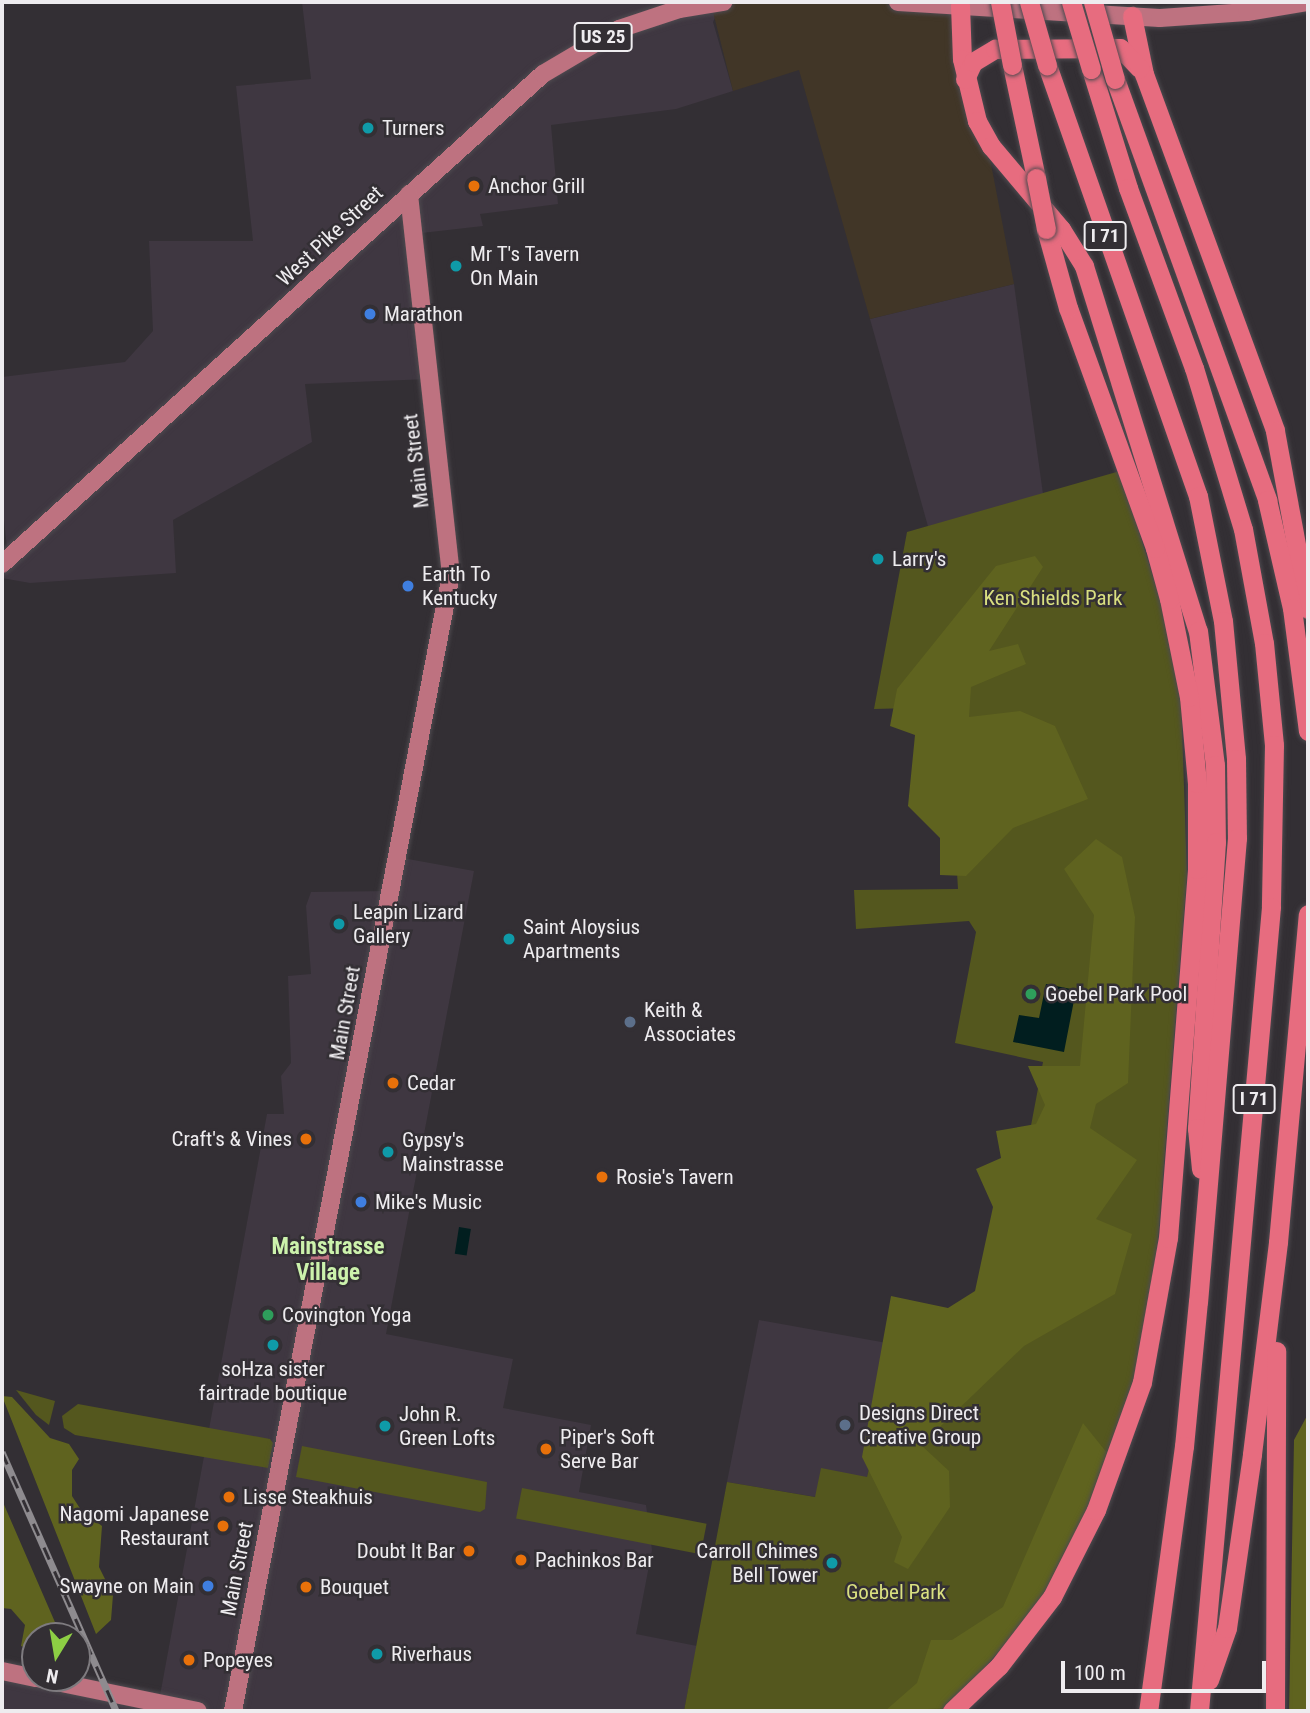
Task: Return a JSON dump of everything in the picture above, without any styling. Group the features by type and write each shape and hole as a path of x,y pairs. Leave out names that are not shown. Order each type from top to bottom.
{"highway":[{"path":"952,1711 1023,1638 1077,1552 1127,1431 1161,1296 1197,869 1197,783 1181,652 1144,517 1068,308 1046,229 1000,2"},
{"name":"I 71","path":"1029,2 1092,203 1169,404 1198,496 1223,621 1237,785 1235,863 1184,1446 1148,1711"},
{"name":"I 71","path":"1071,2 1128,188 1202,392 1244,529 1264,643 1275,794 1271,907 1199,1711"},
{"path":"1093,2 1115,79 1259,479 1292,608 1308,731"},
{"path":"960,3 965,79 977,121 991,146 1061,229 1084,266 1163,508 1198,631 1215,765 1216,842 1197,1128 1205,1223"},
{"path":"1129,9 1144,75 1254,376 1285,471 1308,609"},
{"path":"965,79 973,62 995,49 1120,48 1132,56 1144,75"},
{"path":"1199,1711 1227,1628 1278,1242 1308,914"},
{"path":"1275,1711 1278,1242"}],"main road":[{"name":"West Pike Street","path":"2,564 543,74 584,48 649,18 723,2"},
{"path":"898,2 1247,12 1308,2"},
{"name":"Main Street","path":"233,1711 451,575 409,194"},
{"path":"2,1671 21,1675"},
{"path":"91,1689 198,1711"}],"shaded area":[{"path":"302,2 723,2 713,22 733,91 676,109 551,125 558,204 480,214 483,226 413,234 429,379 305,384 312,442 173,520 176,573 30,583 2,578 2,564 8,557 2,502 2,377 125,362 153,331 149,241 253,241 236,86 311,79"},
{"path":"960,2 1014,284 870,319 799,70 733,91 711,4"},
{"path":"1014,284 1043,494 929,530 870,319"},
{"path":"397,857 474,871 386,1334 513,1359 503,1408 591,1425 579,1492 646,1505 652,1550 636,1634 697,1646 684,1711 2,1711 2,1671 21,1675 21,1692 91,1692 91,1688 159,1701 267,1114 284,1114 281,1076 291,1063 288,976 311,974 306,906 311,892 391,891"},
{"path":"759,1320 898,1345 867,1477 816,1497 727,1482"}],"green space":[{"name":"Goebel Park","path":"1120,471 1161,602 1181,697 1187,876 1158,1240 1137,1374 1111,1458 945,1711 684,1711 727,1482 815,1497 821,1468 867,1477 898,1345 999,1295 1043,1062 955,1043 976,932 969,921 856,929 854,890 958,889 947,707 874,709 907,532"},
{"path":"1035,556 1043,567 989,651 1018,644 1026,664 971,687 969,717 1020,711 1055,726 1088,799 1013,828 966,876 940,875 940,838 908,806 915,735 890,726 897,689 996,566"},
{"path":"1096,839 1122,857 1135,917 1128,1083 1096,1104 1090,1128 1137,1160 1096,1219 1132,1234 1115,1294 1024,1346 921,1445 949,1471 950,1507 908,1569 894,1562 902,1537 862,1457 891,1296 948,1308 975,1291 993,1207 976,1169 1001,1158 996,1131 1036,1124 1045,1105 1028,1066 1080,1066 1094,915 1064,869"},
{"path":"16,1390 55,1401 49,1425 36,1415"},
{"path":"2,1396 12,1397 50,1438 69,1444 79,1459 72,1470 72,1496 81,1510 102,1526 99,1567 113,1595 111,1620 96,1634"},
{"path":"78,1404 270,1439 273,1443 268,1468 75,1435 64,1428 62,1416"},
{"path":"1308,1414 1308,1711 1289,1711 1294,1440"},
{"path":"1083,1423 1111,1458 1075,1538 1032,1614 949,1708 885,1711 917,1683 931,1640 952,1640 1003,1607"},
{"path":"302,1446 487,1482 485,1509 480,1512 296,1477"},
{"path":"522,1488 707,1524 701,1554 516,1518"},
{"path":"2,1500 55,1622 22,1622 11,1609 2,1608"}],"water":[{"path":"1046,984 1076,990 1064,1052 1013,1042 1019,1015 1039,1018"},
{"path":"459,1227 471,1229 467,1256 455,1254"}],"railway":[{"path":"2,1452 116,1711"}],"place":[{"name":"Turners","path":"368,128"},
{"name":"Anchor Grill","path":"474,186"},
{"name":"Mr T's Tavern On Main","path":"456,266"},
{"name":"Marathon","path":"370,314"},
{"name":"Larry's","path":"878,559"},
{"name":"Earth To Kentucky","path":"408,586"},
{"name":"Leapin Lizard Gallery","path":"339,924"},
{"name":"Saint Aloysius Apartments","path":"509,939"},
{"name":"Goebel Park Pool","path":"1031,994"},
{"name":"Keith & Associates","path":"630,1022"},
{"name":"Cedar","path":"393,1083"},
{"name":"Craft's & Vines","path":"306,1139"},
{"name":"Gypsy's Mainstrasse","path":"388,1152"},
{"name":"Rosie's Tavern","path":"602,1177"},
{"name":"Mike's Music","path":"361,1202"},
{"name":"Covington Yoga","path":"268,1315"},
{"name":"soHza sister fairtrade boutique","path":"273,1345"},
{"name":"Designs Direct Creative Group","path":"845,1425"},
{"name":"John R. Green Lofts","path":"385,1426"},
{"name":"Piper's Soft Serve Bar","path":"546,1449"},
{"name":"Lisse Steakhuis","path":"229,1497"},
{"name":"Nagomi Japanese Restaurant","path":"223,1526"},
{"name":"Doubt It Bar","path":"469,1551"},
{"name":"Pachinkos Bar","path":"521,1560"},
{"name":"Carroll Chimes Bell Tower","path":"832,1563"},
{"name":"Swayne on Main","path":"208,1586"},
{"name":"Bouquet","path":"306,1587"},
{"name":"Riverhaus","path":"377,1654"},
{"name":"Popeyes","path":"189,1660"}],"district":[{"name":"Mainstrasse Village","path":"328,1260"}],"park label":[{"name":"Ken Shields Park","path":"1053,598"}]}
